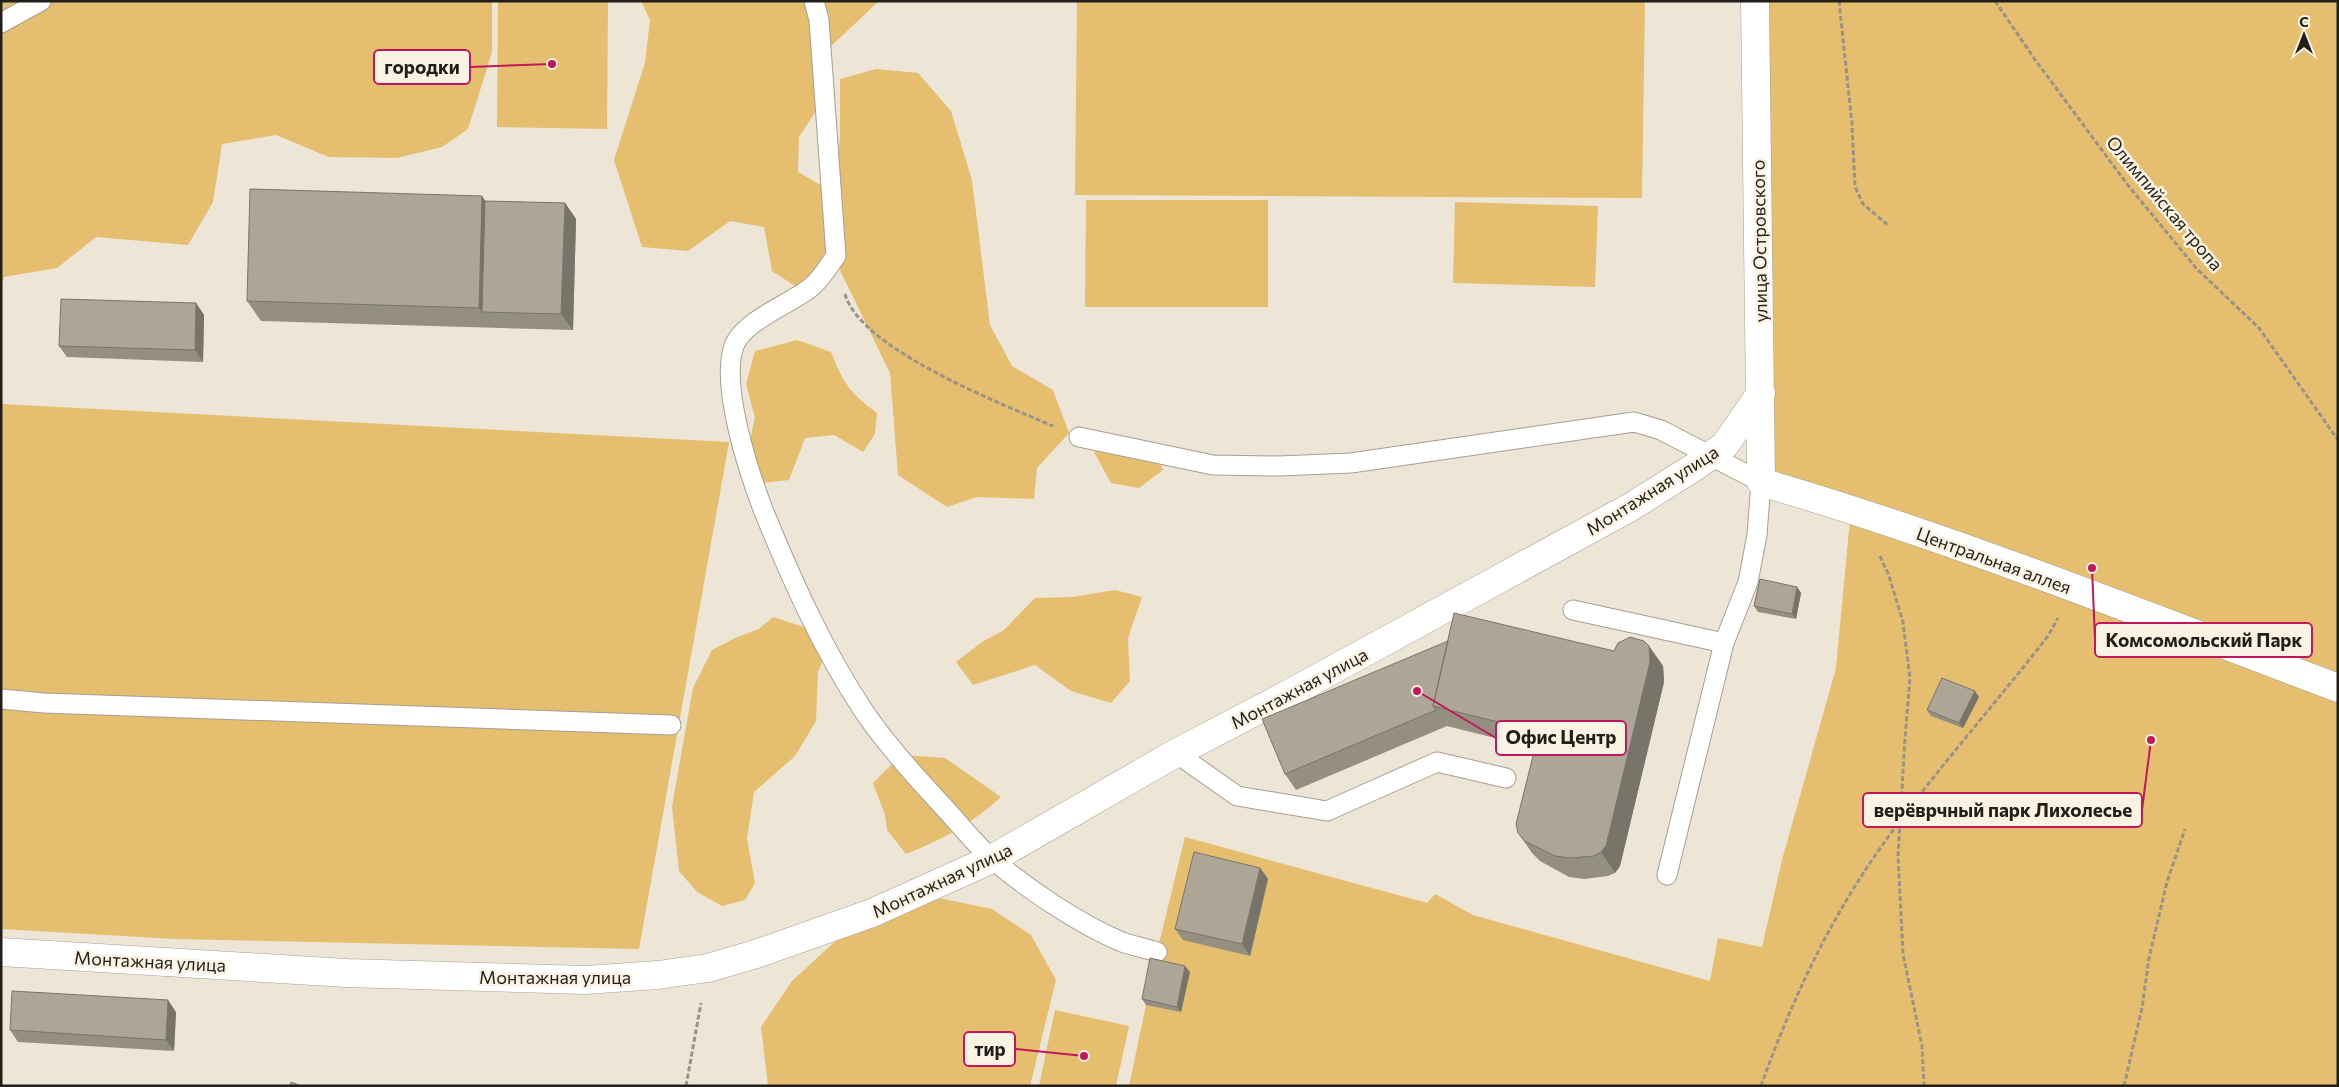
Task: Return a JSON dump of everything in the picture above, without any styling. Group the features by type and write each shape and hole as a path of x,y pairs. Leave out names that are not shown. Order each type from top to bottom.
{"street":[{"name":"улица Островского","path":"1755,1 1761,482"},
{"name":"Монтажная улица","path":"1,952 346,972 585,980 658,975 708,968 756,954 872,913 992,859 1176,753 1283,697 1629,508 1725,445 1761,393"},
{"name":"Центральная аллея","path":"1761,482 1851,508 2072,588 2338,688"}],"lane":[{"path":"1,23 41,1"},
{"path":"814,1 819,20 836,256 813,287 747,329 734,345 731,364 732,393 737,428 752,480 792,580 834,661 859,703 916,777 992,859 1087,926 1124,942 1157,952"},
{"path":"1079,437 1213,465 1279,466 1361,462 1634,422 1661,430 1761,482 1756,535 1748,582 1724,643 1667,875"},
{"path":"1573,610 1724,643"},
{"path":"1,699 44,703 671,724"},
{"path":"1176,753 1237,796 1327,811 1437,762 1506,778"}],"path":[{"path":"1839,1 1852,124 1855,187 1863,204 1889,226"},
{"name":"Олимпийская тропа","path":"1996,1 2036,61 2127,184 2196,268 2259,328 2338,440"},
{"path":"836,256 845,297 850,308 857,318 883,340 981,396 1079,437"},
{"path":"1878,552 1889,576 1902,622 1910,678 1898,856 1902,954 1922,1046 1924,1086"},
{"path":"1761,1086 1804,981 1840,910 1900,822 2048,636 2072,588"},
{"path":"2124,1086 2142,1008 2148,958 2167,882 2185,829"},
{"path":"686,1086 708,968"}],"shaded area":[{"path":"1,1 492,1 492,52 468,129 442,147 397,158 329,157 276,135 222,144 213,202 188,245 96,237 57,268 4,277 1,288"},
{"path":"498,1 608,1 607,129 497,127"},
{"path":"641,1 879,1 829,48 814,76 816,111 799,137 798,172 834,193 840,138 840,79 876,69 918,73 951,111 972,180 990,325 1012,366 1053,390 1069,433 1037,468 1034,499 977,497 947,507 898,475 890,373 838,266 806,293 772,271 764,227 730,221 688,251 642,247 614,160 645,63 650,20"},
{"path":"1077,1 1645,1 1642,198 1075,195"},
{"path":"1755,1 2338,1 2338,1086 1129,1086 1157,952 1185,837 1427,903 1435,894 1473,915 1710,981 1718,938 1762,947 1782,860 1836,668 1851,509 1761,482"},
{"path":"1086,200 1268,200 1268,307 1085,307"},
{"path":"1455,202 1598,206 1595,287 1453,283"},
{"path":"797,340 831,352 839,372 848,387 877,413 875,434 863,452 834,435 805,438 789,480 762,483 745,461 755,418 746,384 755,351"},
{"path":"1,404 729,442 639,949 175,939 1,929"},
{"path":"1125,437 1151,445 1163,470 1139,488 1111,483 1094,452"},
{"path":"1115,590 1142,597 1128,638 1130,681 1111,703 1071,691 1035,665 973,685 956,662 982,642 1004,630 1035,598 1072,597"},
{"path":"773,617 813,630 831,642 818,672 816,721 795,756 754,792 747,838 755,883 745,900 722,906 697,892 679,871 672,806 693,688 712,650 735,638 759,629"},
{"path":"901,755 945,758 1001,797 979,815 956,830 933,843 906,854 887,830 885,815 873,783"},
{"path":"915,893 992,909 1031,935 1056,980 1030,1086 768,1086 761,1027 792,981 866,913"},
{"path":"1055,1010 1129,1026 1116,1086 1039,1086"}],"building":[{"path":"250,189 482,196 479,308 247,301"},
{"path":"485,201 565,203 561,314 482,312"},
{"path":"61,299 196,303 195,350 59,346"},
{"path":"1760,579 1797,587 1792,614 1754,606"},
{"path":"1454,613 1614,651 1618,643 1630,637 1644,641 1649,646 1650,662 1606,846 1601,852 1594,856 1570,858 1555,856 1525,841 1518,833 1516,824 1539,732 1433,706"},
{"path":"1448,641 1433,706 1436,710 1285,774 1262,719"},
{"path":"1942,678 1975,691 1959,723 1927,710"},
{"path":"1194,852 1260,868 1242,944 1175,929"},
{"path":"1150,958 1185,966 1177,1007 1142,999"},
{"path":"12,991 168,1000 166,1040 10,1030"},
{"path":"291,1082 301,1086 290,1086"}],"place":[{"name":"городки","path":"552,64"},
{"name":"Комсомольский Парк","path":"2092,568"},
{"name":"Офис Центр","path":"1417,691"},
{"name":"верёврчный парк Лихолесье","path":"2151,740"},
{"name":"тир","path":"1084,1056"}]}
